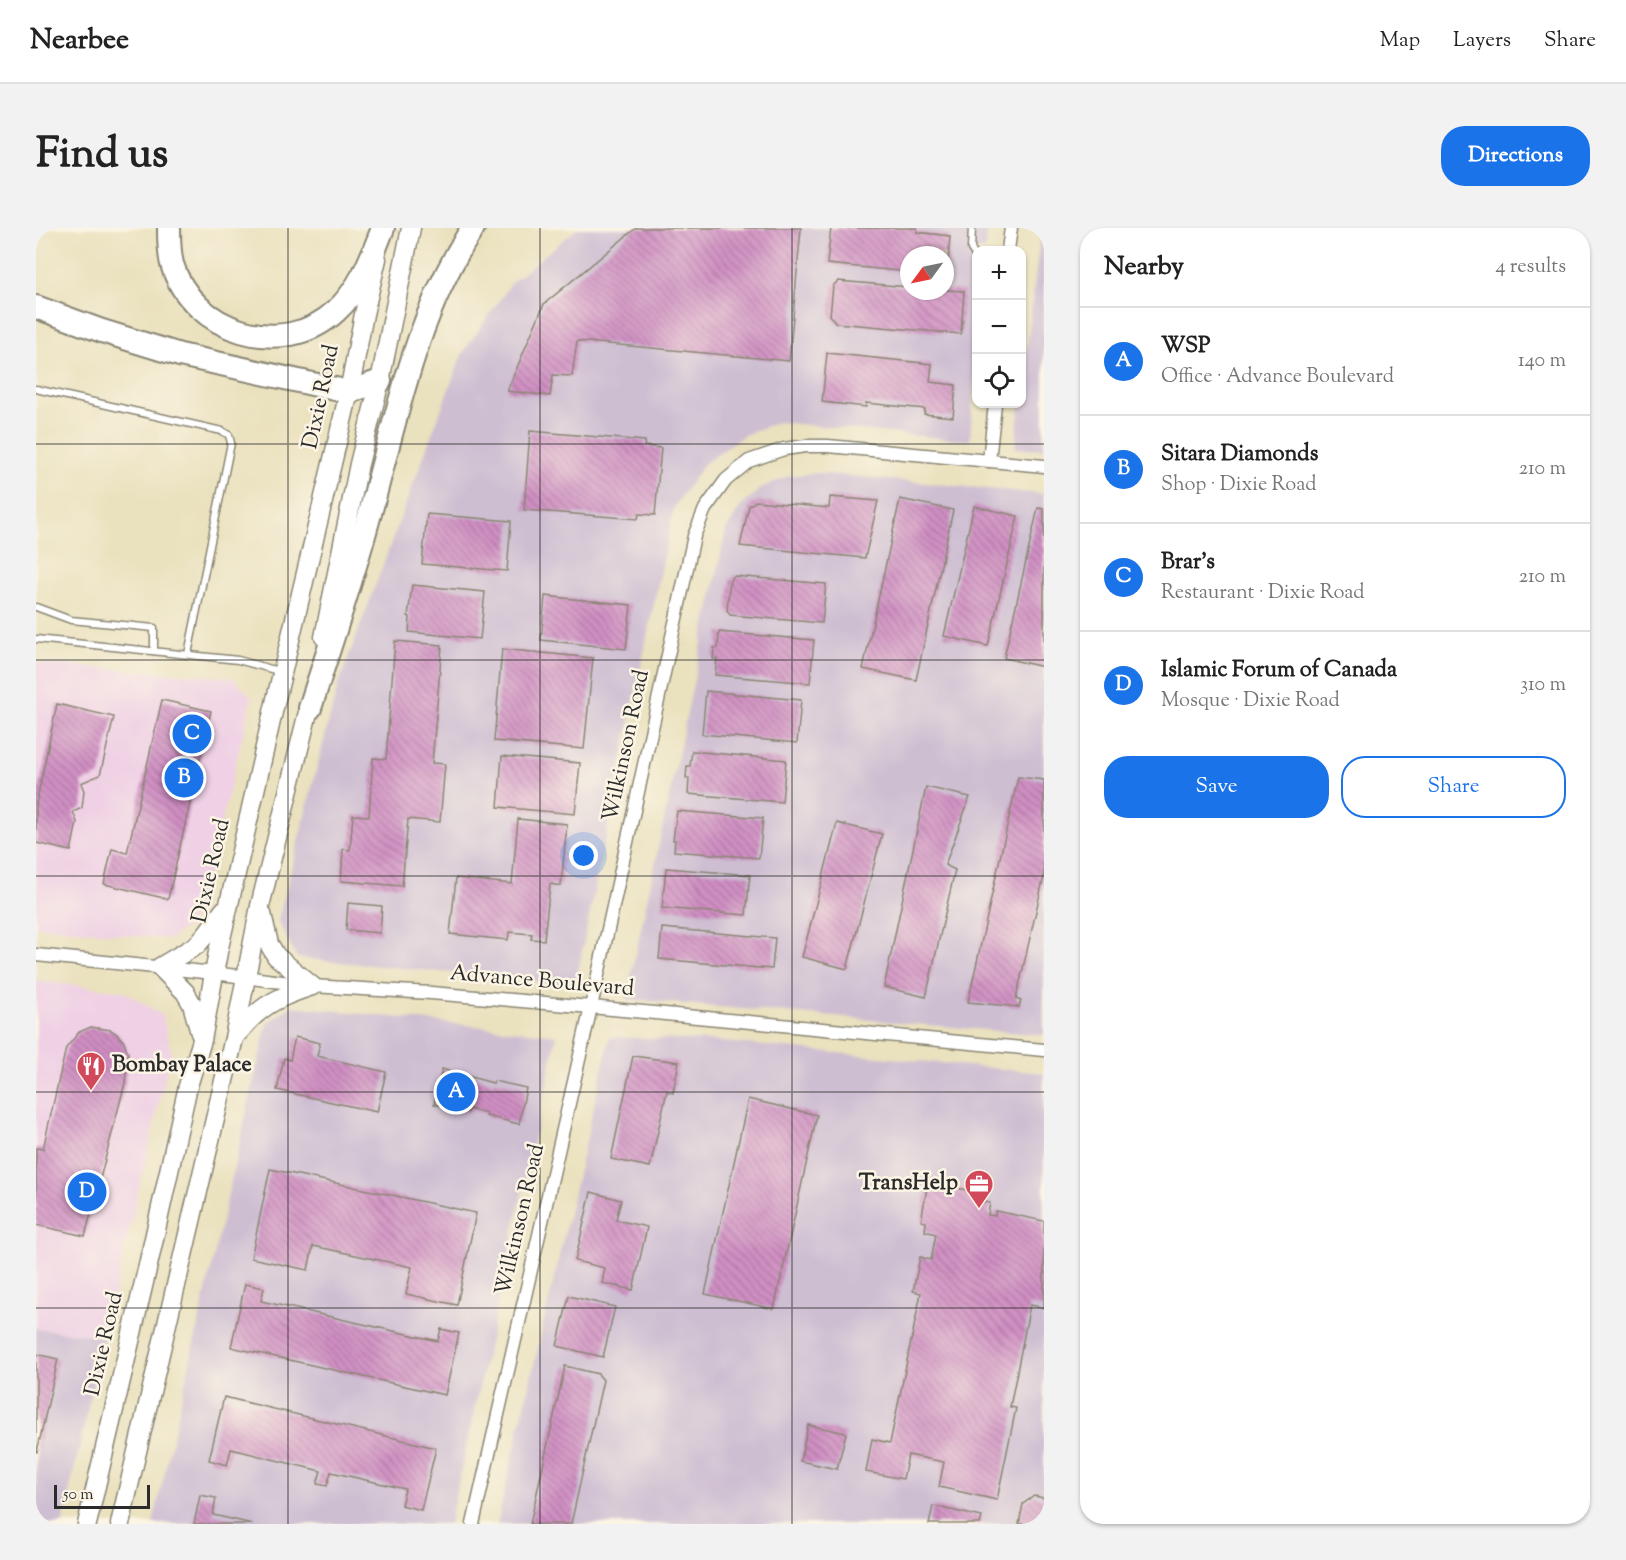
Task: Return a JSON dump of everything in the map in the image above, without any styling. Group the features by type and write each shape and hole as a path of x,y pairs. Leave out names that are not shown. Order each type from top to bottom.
{"highway":[{"path":"169,228 169,252 172,265 183,287 197,305 219,323 244,333 270,336 294,333 309,328 335,312 354,290 368,268 384,228"},
{"path":"310,708 362,544 410,368 432,307 460,249 474,228"},
{"path":"36,307 102,331 180,354 349,392 380,381"}],"main road":[{"name":"Dixie Road","path":"87,1524 188,1086 202,1040 214,972 349,392 384,228"},
{"path":"120,1524 234,1038 260,906 310,708 359,464 380,381 411,228"},
{"path":"202,1040 192,1004 185,992 160,967 197,945 230,902"},
{"path":"260,906 269,944 276,956 312,986"},
{"path":"234,1038 255,1015 268,1005 285,995 312,986"}],"street":[{"path":"1009,246 1011,228"},
{"path":"989,461 994,408"},
{"name":"Wilkinson Road","path":"473,1524 591,1007 694,536 705,509 726,480 749,461 784,448 828,446 1044,466"},
{"name":"Advance Boulevard","path":"36,955 214,972 312,986 431,993 1044,1050"}],"lane":[{"path":"972,228 972,251"},
{"path":"36,389 222,431 229,435 231,443 188,654"},
{"path":"36,607 71,620 154,628 154,651"},
{"path":"36,639 238,660 282,673"}],"shaded area":[{"path":"578,228 987,228 985,246 972,246 972,408 970,441 778,422 744,435 704,464 674,507 575,985 297,958 278,921 338,685 462,354 512,282"},
{"path":"1041,228 1044,228 1044,449 1015,448 1020,408 1026,408 1026,356"},
{"path":"818,473 1044,494 1044,1035 626,999 726,530 741,506 763,487 789,476"},
{"path":"36,663 233,678 252,697 202,903 187,927 170,939 36,926"},
{"path":"36,981 123,991 162,1015 171,1052 104,1337 36,1329"},
{"path":"292,1006 557,1035 449,1524 153,1524 267,1023"},
{"path":"610,1037 713,1041 1044,1073 1044,1524 497,1524"},
{"path":"36,1329 104,1337 62,1524 36,1524"}],"building":[{"path":"636,228 801,228 789,361 577,341 572,376 553,375 550,396 507,391 544,304"},
{"path":"831,228 917,228 917,232 950,236 949,246 900,246 900,271 827,264"},
{"path":"838,281 900,286 900,300 954,300 954,290 964,291 961,334 836,323 830,316 833,286"},
{"path":"827,353 932,364 930,382 956,385 953,417 924,414 925,409 866,403 866,407 822,402"},
{"path":"530,431 645,441 644,446 661,448 655,515 639,514 638,519 524,510"},
{"path":"830,497 878,501 865,558 740,546 749,506 756,501 829,508"},
{"path":"900,499 953,510 916,680 863,669"},
{"path":"974,506 1018,516 988,646 944,636"},
{"path":"1038,508 1044,509 1044,667 1004,658"},
{"path":"427,514 511,521 507,571 422,564"},
{"path":"734,576 826,584 822,623 730,615 727,610 730,580"},
{"path":"412,585 485,592 480,639 409,632 410,617 408,616"},
{"path":"545,596 631,605 626,649 541,640"},
{"path":"719,632 814,640 810,683 715,675 717,659 713,659 714,648 718,648"},
{"path":"395,641 442,645 432,763 445,764 440,822 408,819 402,886 341,881 343,849 350,850 353,815 369,816 373,758 386,759"},
{"path":"502,649 593,658 584,749 494,741"},
{"path":"706,691 801,700 797,743 702,734"},
{"path":"162,700 211,711 168,899 104,884 112,849 127,853"},
{"path":"57,704 114,717 100,775 81,783 84,791 82,808 73,812 77,822 71,851 36,843 36,804"},
{"path":"692,751 786,760 782,802 688,794 687,766 690,766"},
{"path":"502,756 580,763 575,814 498,807"},
{"path":"1018,777 1044,780 1044,876 1016,999 1021,1001 1019,1007 968,1002"},
{"path":"926,787 970,797 945,865 955,870 926,997 884,987"},
{"path":"677,811 763,818 759,858 674,851 675,840 673,840"},
{"path":"518,819 567,824 561,886 550,884 544,940 531,939 532,934 509,932 508,940 450,934 456,878 512,884"},
{"path":"837,823 882,834 847,969 802,957"},
{"path":"666,868 750,875 746,915 662,908"},
{"path":"348,903 382,906 380,933 346,930"},
{"path":"662,928 775,938 772,969 659,959"},
{"path":"91,1027 111,1030 117,1034 124,1042 128,1053 125,1083 85,1236 36,1225 36,1148 43,1149 66,1048 79,1032"},
{"path":"295,1037 320,1043 317,1056 386,1072 377,1112 277,1090 284,1058 290,1060"},
{"path":"633,1056 679,1062 673,1093 667,1091 650,1167 611,1159"},
{"path":"442,1069 493,1083 494,1081 526,1088 519,1124 486,1116 486,1113 469,1109 468,1112 434,1104"},
{"path":"748,1099 817,1115 774,1309 705,1294"},
{"path":"270,1169 476,1213 457,1305 406,1294 412,1267 313,1246 308,1270 251,1258"},
{"path":"928,1182 982,1193 980,1201 990,1203 988,1215 995,1216 996,1211 1044,1221 1044,1308 1030,1305 1010,1407 1016,1408 997,1500 939,1487 944,1462 908,1455 903,1479 866,1472 872,1439 890,1443 921,1293 913,1291 920,1257 931,1260 936,1234 925,1231 926,1222 921,1221"},
{"path":"591,1192 621,1200 616,1220 647,1227 633,1290 602,1283 605,1268 575,1261"},
{"path":"245,1284 264,1288 261,1301 438,1341 441,1329 459,1333 445,1395 231,1347"},
{"path":"569,1296 615,1307 603,1357 557,1346"},
{"path":"36,1354 58,1359 37,1452 36,1452"},
{"path":"565,1366 598,1374 603,1380 571,1524 530,1524"},
{"path":"224,1397 436,1448 421,1510 401,1505 405,1489 331,1472 327,1486 317,1484 321,1471 231,1449 227,1465 209,1460"},
{"path":"808,1425 846,1433 837,1469 800,1461"},
{"path":"200,1495 216,1498 213,1515 253,1524 194,1524"},
{"path":"1034,1496 1044,1498 1044,1524 1019,1524 1023,1504"},
{"path":"933,1506 982,1517 980,1524 929,1524"}],"place":[{"name":"Brar's","path":"192,734"},
{"name":"Sitara Diamonds","path":"184,778"},
{"name":"Bombay Palace","path":"91,1092"},
{"name":"WSP","path":"456,1092"},
{"name":"Islamic Forum of Canada","path":"87,1192"},
{"name":"TransHelp","path":"979,1210"}]}
